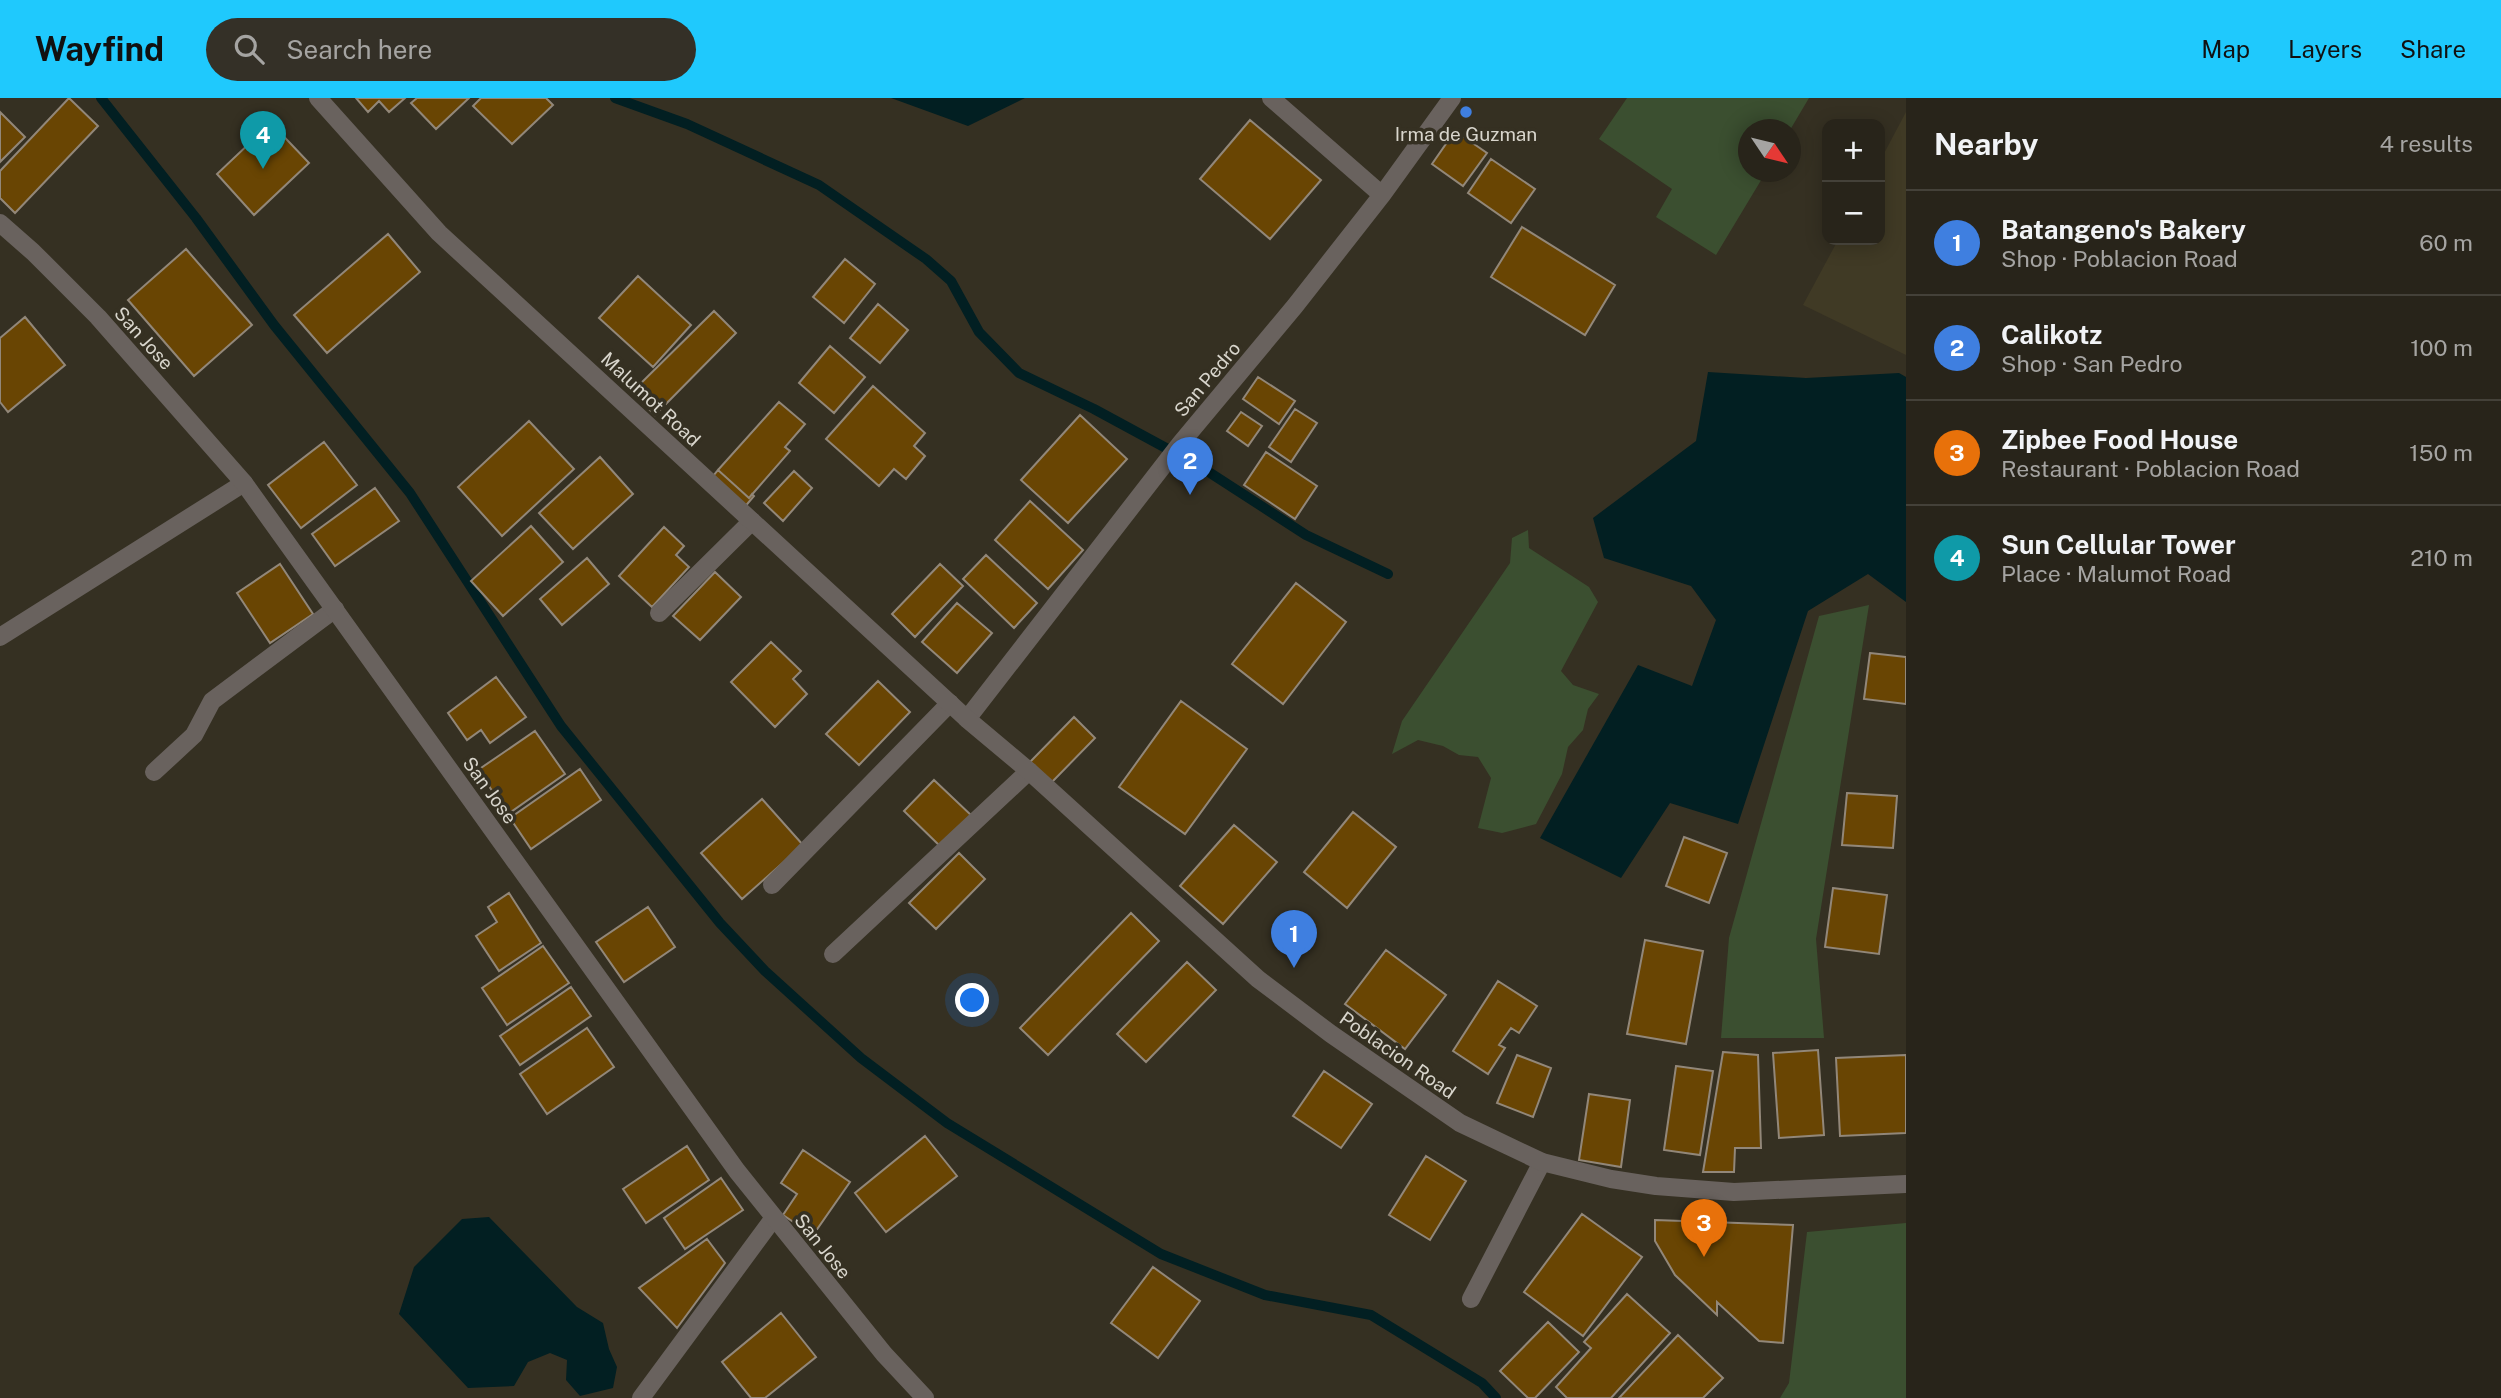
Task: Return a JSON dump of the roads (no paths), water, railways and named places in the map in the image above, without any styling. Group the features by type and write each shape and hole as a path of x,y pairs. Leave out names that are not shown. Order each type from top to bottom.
{"street":[{"name":"Malumot Road","path":"318,98 439,233 967,719"},
{"path":"1271,98 1382,195"},
{"name":"San Pedro","path":"967,719 1168,459 1295,306 1382,195 1452,98"},
{"name":"San Jose","path":"0,223 33,252 97,317 244,483 773,1219 884,1354 925,1398"},
{"path":"0,637 244,483"},
{"path":"659,613 752,521"},
{"path":"154,772 194,735 212,701 335,609"},
{"path":"772,885 950,703"},
{"name":"Poblacion Road","path":"967,719 1029,771 1258,979 1331,1034 1460,1123 1542,1162 1611,1179 1734,1192 1906,1184"},
{"path":"833,954 1029,771"},
{"path":"1471,1299 1542,1162"},
{"path":"641,1398 773,1219"}],"water":[{"path":"891,98 1025,98 968,126"},
{"path":"1708,372 1806,378 1899,373 1906,377 1906,602 1868,574 1808,611 1738,824 1670,803 1621,878 1540,838 1638,665 1692,686 1716,620 1691,586 1604,558 1593,518 1696,441"},
{"path":"489,1217 577,1307 603,1323 609,1349 617,1367 613,1388 580,1396 566,1380 567,1360 550,1353 528,1362 514,1386 468,1388 399,1314 414,1267 462,1219"}],"waterway":[{"path":"101,98 196,218 274,325 410,493 561,726 720,923 765,971 861,1058 947,1123 1161,1254 1265,1295 1371,1315 1482,1383 1496,1398"},
{"path":"615,98 687,124 819,185 926,259 951,281 979,332 1019,373 1094,409 1201,467 1306,535 1388,574"}],"place":[{"name":"Irma de Guzman","path":"1466,112"},
{"name":"Sun Cellular Tower","path":"263,169"},
{"name":"Calikotz","path":"1190,495"},
{"name":"Batangeno's Bakery","path":"1294,968"},
{"name":"Zipbee Food House","path":"1704,1257"}]}
